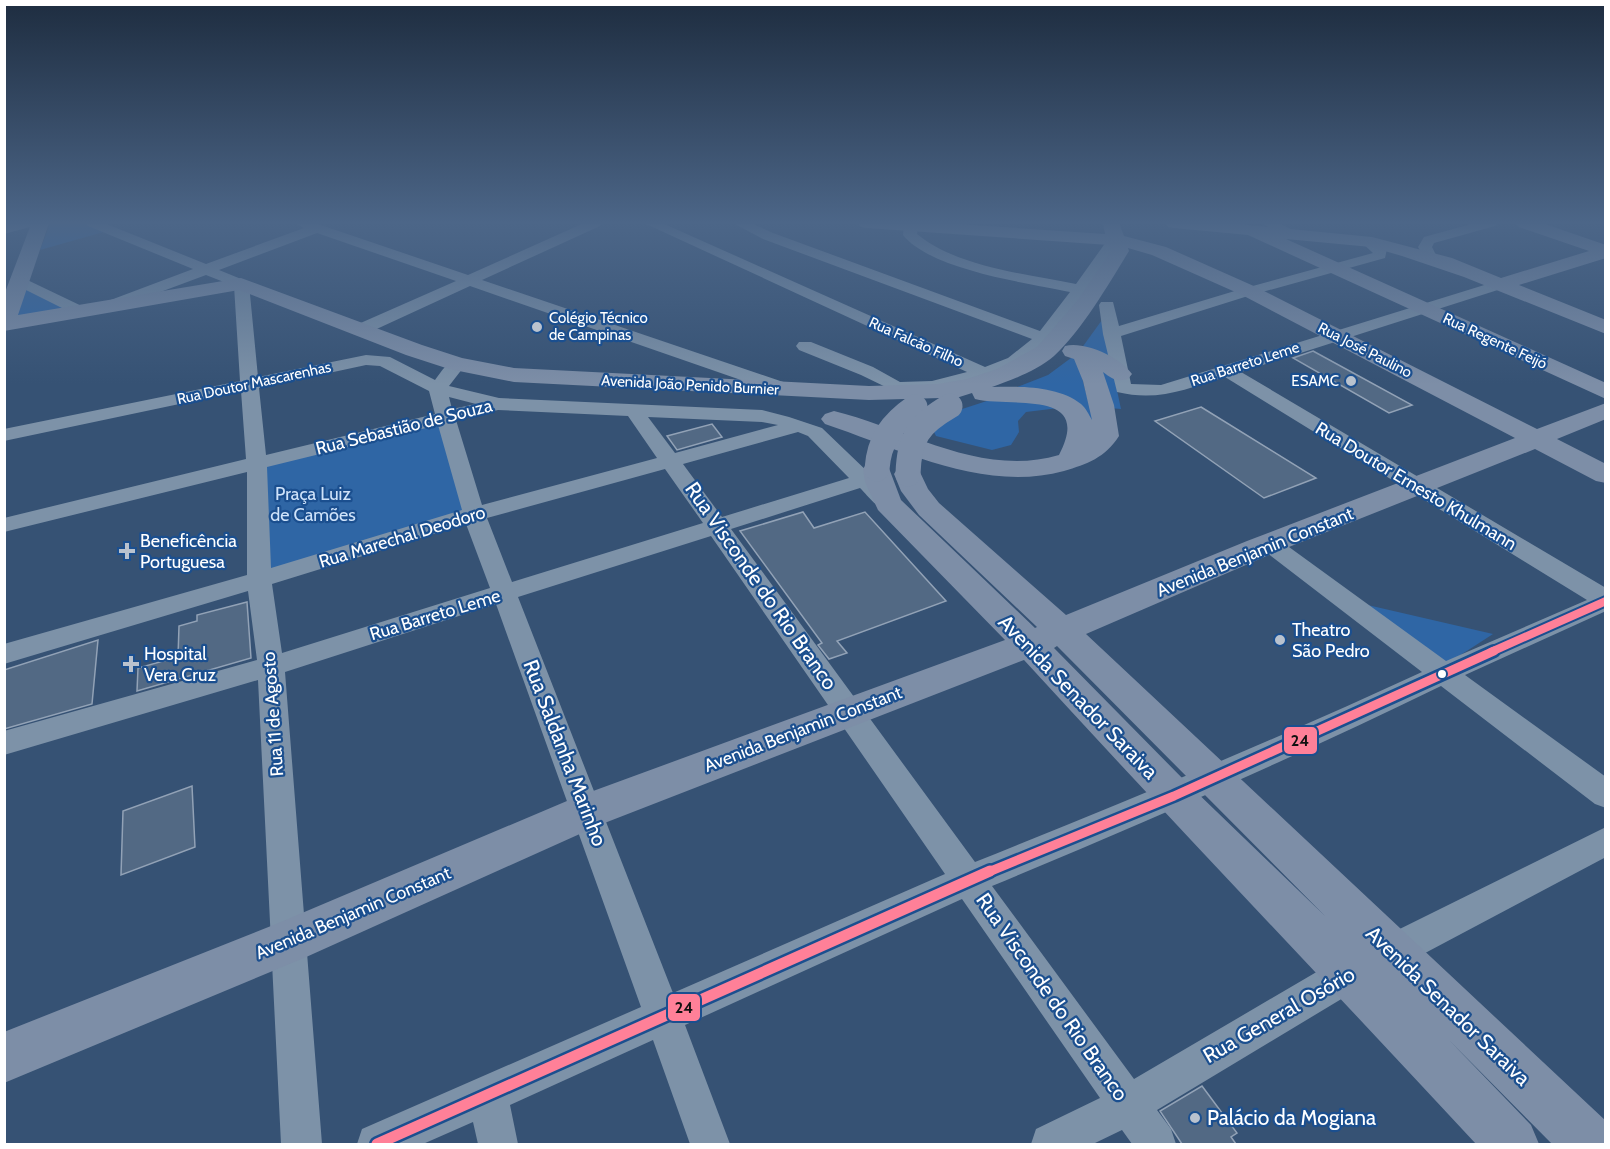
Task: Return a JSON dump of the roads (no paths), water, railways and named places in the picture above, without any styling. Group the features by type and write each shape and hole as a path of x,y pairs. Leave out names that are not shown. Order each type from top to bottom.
{"main road":[{"path":"21,277 5,324 241,284 362,329"},
{"path":"884,482 880,444 889,428 899,417 915,407 1005,374 1044,344 1085,305 1104,277"},
{"path":"884,482 908,455 912,439 929,418 950,406 979,384 1031,375 1077,352 1123,277"},
{"name":"Rua José Paulino","path":"1217,277 1336,335 1605,475"},
{"name":"Rua Regente Feijó","path":"1352,277 1605,392"},
{"path":"1478,277 1605,328"},
{"name":"Rua Barreto Leme","path":"1499,285 1528,277"},
{"name":"Avenida João Penido Burnier","path":"362,329 414,350 458,364 514,375 788,390 906,393 979,384"},
{"path":"1044,344 1106,362 1122,381"},
{"path":"834,419 954,459 986,466 1030,470 1069,462 1094,451 1106,436 1104,411 1087,360 1077,352"},
{"path":"979,384 1058,401 1073,410 1081,421 1082,433 1069,462"},
{"name":"Avenida Benjamin Constant","path":"4,1058 288,942 588,811 1046,638 1270,544 1418,487 1605,410"},
{"name":"Avenida Senador Saraiva","path":"884,482 915,491 1046,638 1174,796 1350,973 1512,1144"},
{"name":"Avenida Senador Saraiva","path":"1046,638 1213,777 1590,1144"}],"street":[{"path":"104,308 184,277"},
{"path":"225,277 241,284"},
{"path":"461,277 788,390"},
{"path":"362,329 478,277"},
{"name":"Rua Falcão Filho","path":"765,277 979,384"},
{"path":"872,277 1044,344 1089,277"},
{"path":"1026,277 1080,290"},
{"path":"1111,334 1302,277"},
{"path":"19,281 82,312"},
{"name":"Rua 11 de Agosto","path":"241,284 256,463 259,580 271,666 301,1144"},
{"name":"Rua Barreto Leme","path":"1122,381 1141,391 1162,391 1499,285"},
{"path":"1107,305 1122,381"},
{"path":"805,346 867,371 896,387 979,384"},
{"name":"Rua Doutor Mascarenhas","path":"4,435 366,360 384,362 441,403 498,404"},
{"path":"441,403 458,364"},
{"name":"Rua Doutor Ernesto Khulmann","path":"1227,371 1605,601"},
{"name":"Rua Sebastião de Souza","path":"4,525 256,463 441,403 762,416 801,425 815,432 884,482"},
{"name":"Rua Saldanha Marinho","path":"441,403 474,514 503,594 588,811 710,1144"},
{"name":"Rua Visconde do Rio Branco","path":"634,410 1156,1144"},
{"name":"Rua Marechal Deodoro","path":"4,654 259,580 474,514 801,425"},
{"name":"Rua Barreto Leme","path":"4,744 271,666 718,527 884,482"},
{"path":"1270,544 1605,795"},
{"path":"377,1144 969,880 1174,796 1315,734 1605,601"},
{"name":"Rua General Osório","path":"1050,1144 1128,1105 1350,973 1605,841"},
{"path":"488,1095 498,1144"}],"place":[{"name":"Colégio Técnico de Campinas","path":"537,327"},
{"name":"ESAMC","path":"1351,381"},
{"name":"Beneficência Portuguesa","path":"127,551"},
{"name":"Theatro São Pedro","path":"1280,640"},
{"name":"Hospital Vera Cruz","path":"131,664"},
{"name":"Palácio da Mogiana","path":"1195,1118"}],"park label":[{"name":"Praça Luiz de Camões","path":"313,504"}]}
